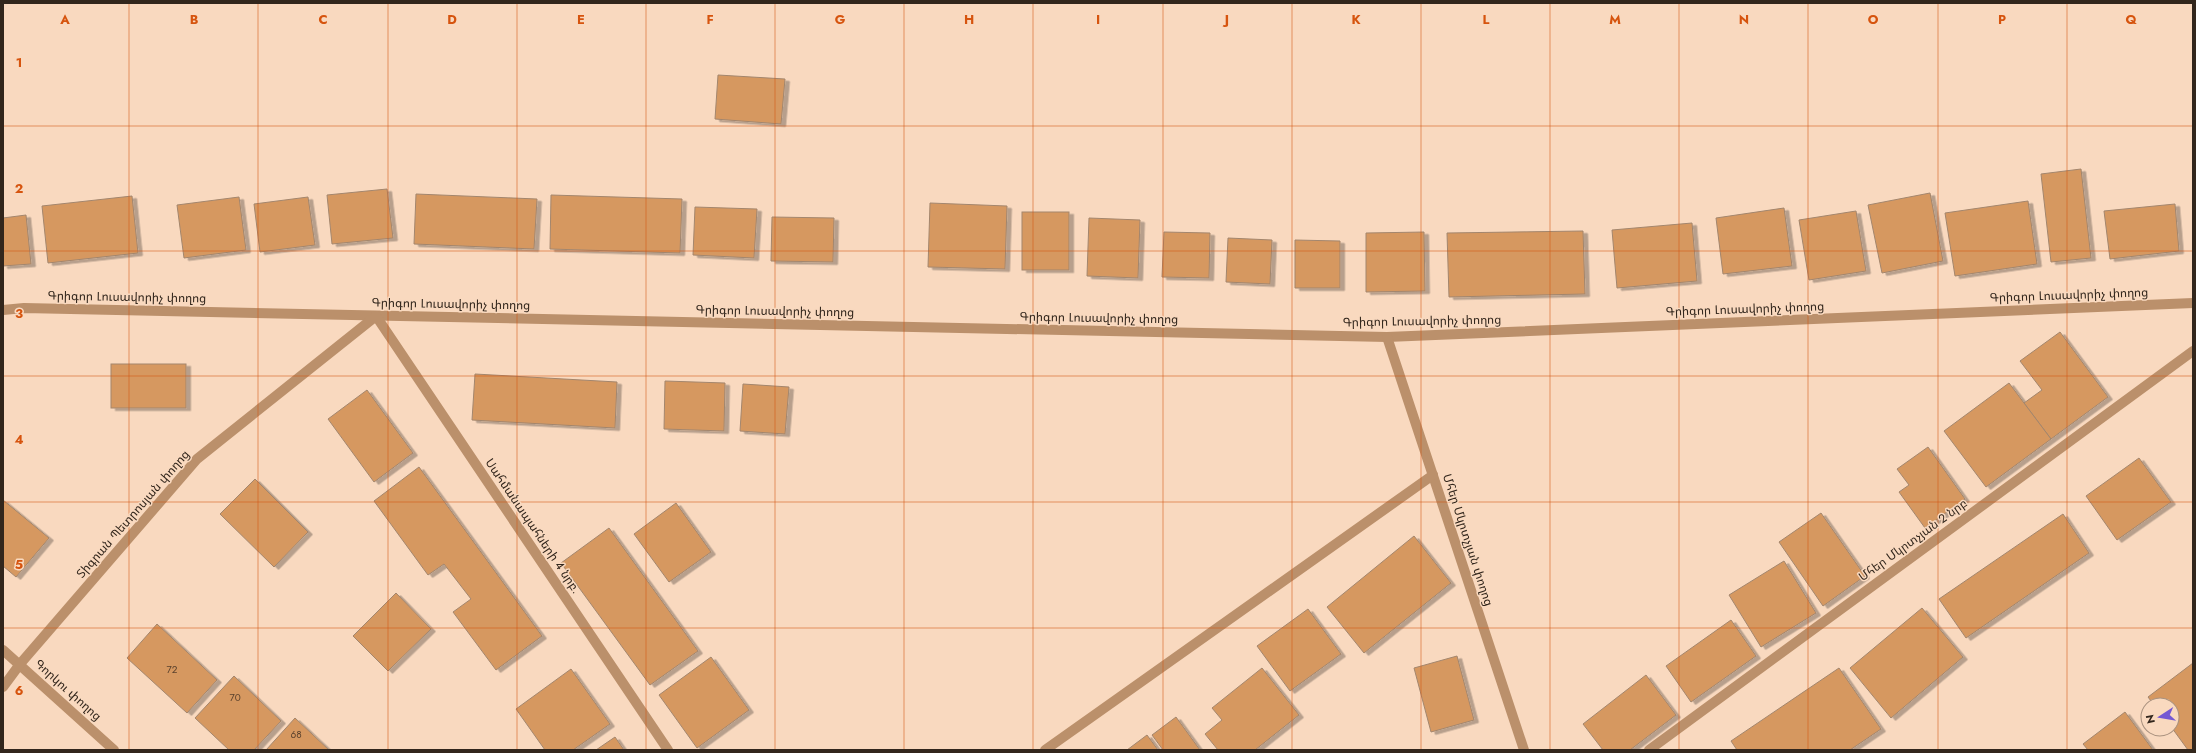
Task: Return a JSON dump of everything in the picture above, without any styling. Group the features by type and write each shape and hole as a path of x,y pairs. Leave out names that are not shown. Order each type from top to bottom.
{"street":[{"name":"Գրիգոր Լուսավորիչ փողոց","path":"3,310 24,308 1387,337 2193,303"},
{"name":"Տիգրան Պետրոսյան փողոց","path":"3,687 20,664 197,459 376,316"},
{"name":"Սահմանապահների 4 նրբ.","path":"376,316 668,750"},
{"name":"Մհեր Մկրտչյան փողոց","path":"1387,337 1524,750"},
{"name":"Մհեր Մկրտչյան 2 նրբ","path":"1649,750 2193,351"},
{"path":"1045,750 1433,475"},
{"name":"Գորկու փողոց","path":"3,650 114,750"}],"building":[{"path":"718,75 785,79 781,124 715,119"},
{"path":"2081,169 2091,258 2051,262 2041,174"},
{"path":"387,189 393,238 332,244 327,195"},
{"path":"1930,193 1943,261 1882,273 1868,205"},
{"path":"416,194 537,199 534,249 414,244"},
{"path":"551,195 682,199 680,253 550,249"},
{"path":"132,196 138,253 48,263 42,206"},
{"path":"239,197 246,250 184,258 177,205"},
{"path":"308,197 315,245 260,252 254,204"},
{"path":"2028,201 2037,264 1955,276 1945,213"},
{"path":"930,203 1007,206 1005,269 928,267"},
{"path":"2175,204 2179,251 2110,259 2104,211"},
{"path":"695,207 757,209 754,258 693,255"},
{"path":"1784,208 1792,266 1723,274 1716,218"},
{"path":"1856,211 1866,271 1809,280 1799,220"},
{"path":"1022,212 1069,212 1069,270 1022,270"},
{"path":"26,215 31,264 3,266 3,218"},
{"path":"772,217 834,218 833,262 771,261"},
{"path":"1089,218 1140,220 1138,278 1087,276"},
{"path":"1692,223 1697,281 1617,288 1612,230"},
{"path":"1583,231 1585,294 1449,297 1447,233"},
{"path":"1164,232 1210,233 1209,278 1162,277"},
{"path":"1424,232 1425,291 1366,292 1366,233"},
{"path":"1228,238 1272,240 1270,284 1226,282"},
{"path":"1295,240 1340,241 1340,288 1295,288"},
{"path":"2060,332 2108,397 2051,439 2024,403 2042,390 2020,361"},
{"path":"111,364 186,364 186,408 111,408"},
{"path":"475,374 617,382 615,428 472,420"},
{"path":"665,381 725,383 724,431 664,429"},
{"path":"2009,383 2051,439 1986,487 1944,431"},
{"path":"743,384 789,387 785,434 740,431"},
{"path":"367,390 413,453 374,482 328,419"},
{"path":"1928,447 1965,499 1925,528 1899,492 1909,485 1897,469"},
{"path":"2139,458 2171,502 2117,540 2086,496"},
{"path":"419,467 542,636 496,670 453,612 471,599 444,564 428,575 374,501"},
{"path":"255,479 308,532 274,567 220,514"},
{"path":"3,500 49,538 16,577 3,566"},
{"path":"676,503 711,552 669,582 634,534"},
{"path":"1821,513 1865,576 1823,606 1779,542"},
{"path":"2063,514 2089,553 1966,638 1939,599"},
{"path":"609,528 698,651 650,685 561,563"},
{"path":"1414,536 1451,583 1364,653 1327,607"},
{"path":"1784,561 1816,613 1761,647 1729,595"},
{"path":"396,593 431,629 388,671 353,636"},
{"path":"1922,608 1963,657 1891,718 1850,668"},
{"path":"1308,609 1341,654 1290,691 1257,646"},
{"path":"1731,620 1756,656 1691,702 1666,666"},
{"path":"157,624 217,680 187,713 127,658"},
{"path":"1457,656 1474,720 1431,732 1414,668"},
{"path":"711,657 749,710 697,748 659,695"},
{"path":"2193,663 2193,750 2188,750 2179,737 2180,737 2180,697 2148,697"},
{"path":"1262,668 1299,715 1255,750 1218,750 1205,734 1222,720 1212,708"},
{"path":"1839,668 1881,729 1850,750 1737,750 1731,741"},
{"path":"571,669 610,724 573,750 545,750 516,709"},
{"path":"1646,675 1676,715 1630,750 1603,750 1583,724"},
{"path":"234,676 281,721 254,750 229,750 195,718"},
{"path":"2125,712 2140,732 2140,737 2143,737 2153,750 2088,750 2083,744"},
{"path":"1176,717 1200,750 1163,750 1152,735"},
{"path":"295,718 329,750 266,750"},
{"path":"1147,735 1158,750 1127,750"},
{"path":"615,737 624,750 596,750"}]}
